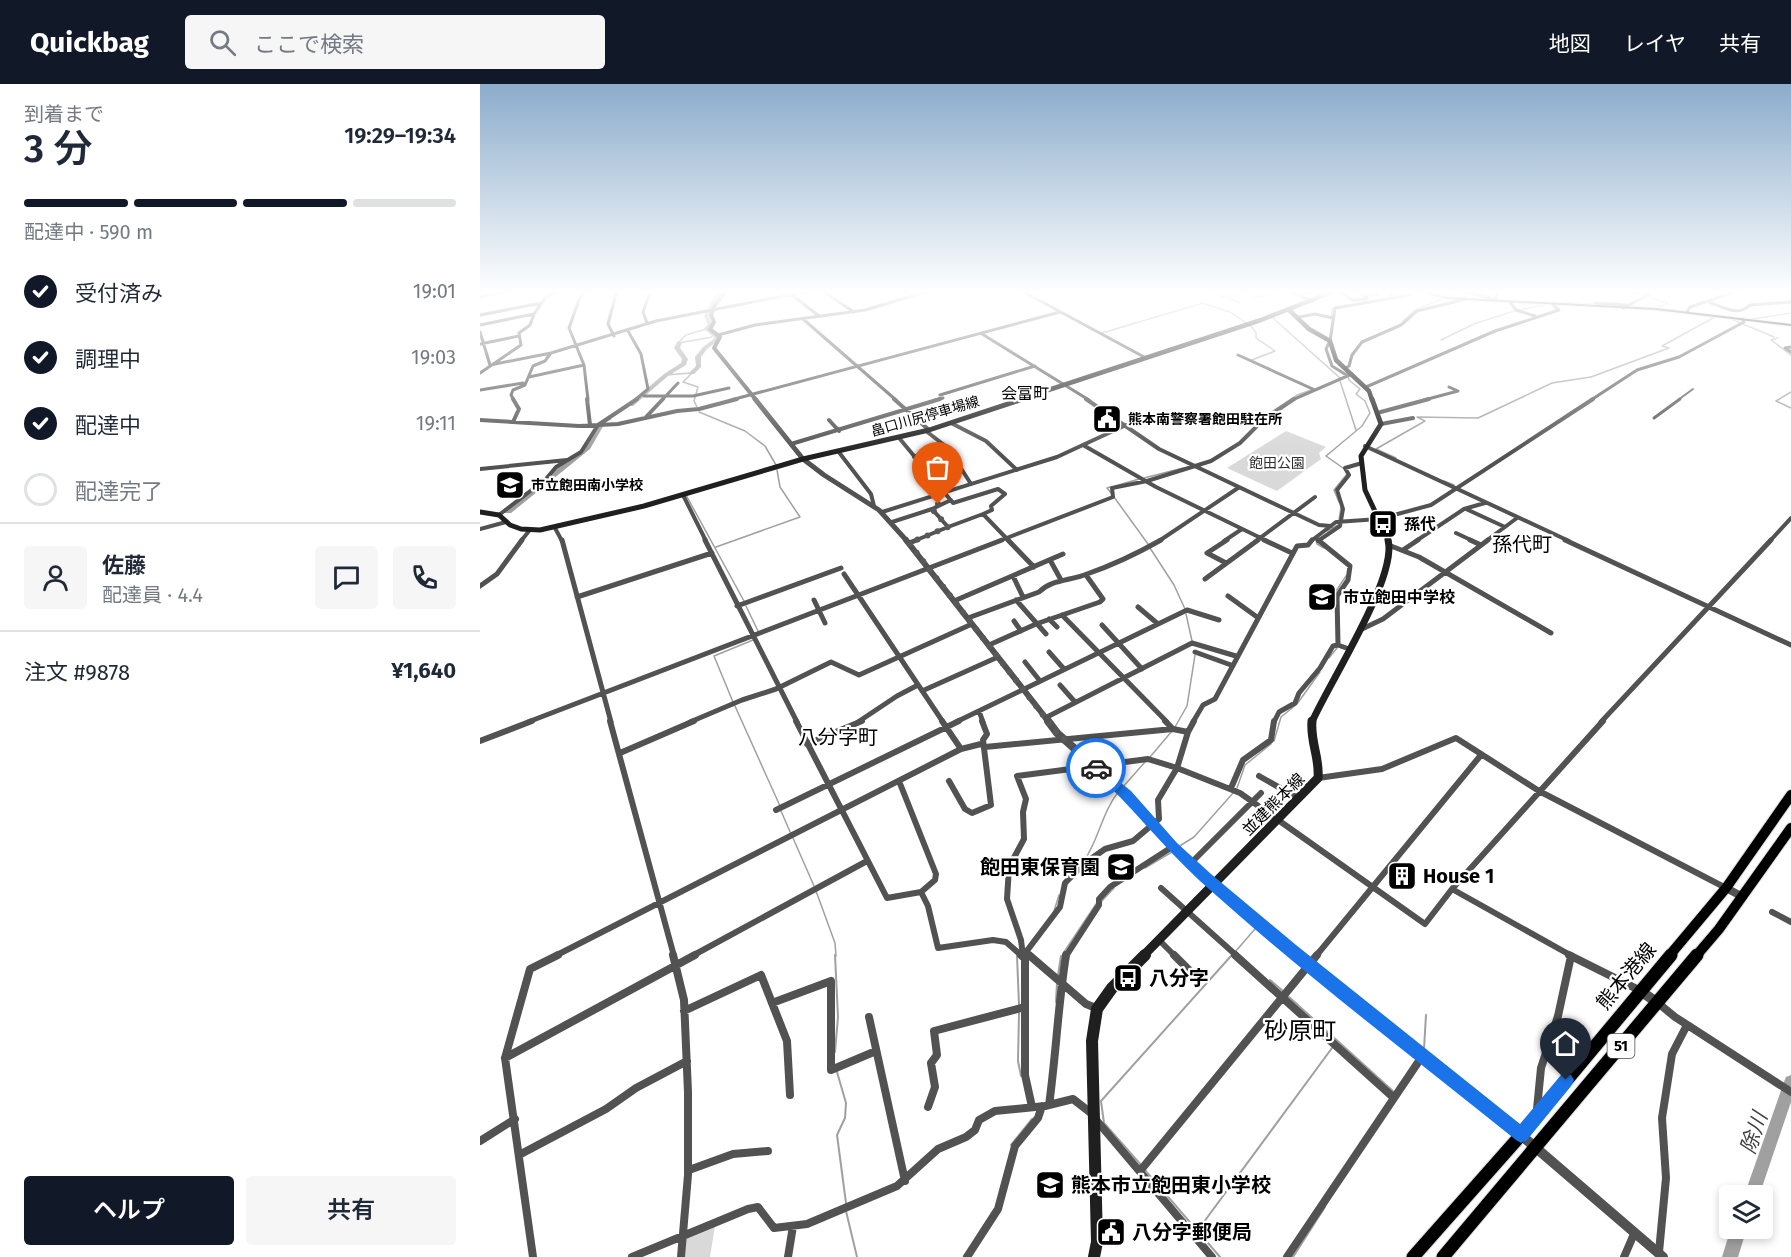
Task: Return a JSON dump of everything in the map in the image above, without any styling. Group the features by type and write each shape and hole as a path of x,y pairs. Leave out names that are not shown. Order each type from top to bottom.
{"main road":[{"name":"畠口川尻停車場線","path":"499,515 515,528 529,531 555,528 683,495 803,459 900,439 1186,345"},
{"path":"1331,345 1334,357 1348,374 1365,387 1381,424 1365,446 1361,456 1365,490 1391,546"},
{"path":"480,512 499,515"},
{"name":"並建熊本線","path":"1094,1257 1096,1242 1095,1119 1092,1041 1097,1009 1112,988 1318,778 1319,768 1310,729 1332,680 1362,629 1390,557 1391,546"},
{"name":"熊本港線","path":"1413,1257 1521,1135 1639,990 1726,888 1791,795"},
{"name":"51","path":"1443,1257 1658,1003 1743,897 1791,828"}],"street":[{"path":"482,345 488,353 490,365"},
{"path":"480,373 521,345"},
{"path":"490,365 580,345"},
{"path":"499,515 546,479 556,467 571,459 588,444 598,425 632,404 649,387 640,354 635,345"},
{"path":"715,345 713,347 803,459 815,470 874,506 892,522 1064,741 1127,795 1172,847 1309,964 1536,1147 1660,1256"},
{"path":"828,345 947,447 979,495"},
{"path":"480,420 598,425 698,410 943,345"},
{"path":"1000,345 1126,425 1159,449 1319,525 1332,526"},
{"path":"1121,345 1146,358"},
{"path":"480,741 1113,497 1112,488 1147,481 1211,461 1240,443 1271,413 1298,396 1348,374 1352,355 1360,345"},
{"path":"1365,387 1460,345"},
{"path":"1024,955 1060,907 1065,883 1085,863 1105,849 1133,841 1159,819 1158,800 1177,768 1188,732 1203,705 1215,699 1236,656 1257,617 1274,592 1297,546 1308,545 1314,537 1336,522 1379,519 1428,507 1637,370 1653,369 1683,357 1704,345"},
{"path":"575,346 584,365 590,425"},
{"path":"1791,347 1785,348 1791,352"},
{"path":"480,355 488,353"},
{"path":"528,382 533,366 545,361 551,353"},
{"path":"1238,354 1315,390"},
{"path":"529,377 584,365"},
{"path":"791,444 906,410 943,398 940,396 1035,366"},
{"path":"480,390 528,382"},
{"path":"513,422 519,409 512,395 513,390 528,382"},
{"path":"645,418 678,383"},
{"path":"1377,413 1458,391 1449,387"},
{"path":"644,396 696,396 729,388"},
{"path":"1654,418 1693,389"},
{"path":"1381,424 1413,418"},
{"path":"829,420 840,431"},
{"path":"951,423 986,441 1017,470"},
{"path":"882,512 1057,457 1126,425"},
{"path":"900,439 953,503 998,489 1005,494 991,506 992,510 909,543"},
{"path":"1083,446 1205,511 1292,553"},
{"path":"1365,446 1791,645"},
{"path":"914,457 947,447"},
{"path":"838,451 871,494 874,506"},
{"path":"480,469 571,459"},
{"path":"1338,645 1337,596 1348,580 1350,568 1317,540 1337,528 1341,522 1343,505 1337,490 1349,475 1350,472 1345,468 1362,463"},
{"path":"620,753 742,700 760,697 778,686 831,662 859,675 970,621 1045,588 1047,584 1086,575 1142,551 1238,488"},
{"path":"683,495 841,812 887,898 921,892 936,880 936,874 899,781"},
{"path":"1205,579 1315,497"},
{"path":"892,522 951,500"},
{"path":"1403,550 1466,509 1485,503"},
{"path":"932,509 948,527"},
{"path":"1466,509 1505,527"},
{"path":"983,514 1034,567"},
{"path":"1362,629 1383,619 1517,518"},
{"path":"1041,1106 1024,1075 1024,955 1021,940 1007,903 1006,891 1009,867 1024,839 1023,812 1026,799 1017,776 1148,759 1177,768 1231,788 1279,819 1425,924 1452,889 1539,791 1791,518"},
{"path":"480,529 506,522"},
{"path":"555,528 563,542 676,965 682,978 687,1061 688,1170 681,1257"},
{"path":"1226,563 1207,554 1242,529"},
{"path":"480,586 497,574 529,531"},
{"path":"1456,533 1481,545"},
{"path":"1391,546 1419,557 1551,633"},
{"path":"577,597 712,553"},
{"path":"954,601 1063,554"},
{"path":"1050,560 1061,580"},
{"path":"739,605 842,571 961,749"},
{"path":"989,645 1036,624 1102,600 1086,575"},
{"path":"1013,576 1023,597"},
{"path":"1228,596 1257,617"},
{"path":"814,600 825,623"},
{"path":"1016,600 1046,634"},
{"path":"1138,607 1158,624"},
{"path":"776,810 1187,610 1219,620"},
{"path":"1062,615 1173,729"},
{"path":"1049,619 1056,627"},
{"path":"1014,621 1021,631"},
{"path":"1102,625 1142,669"},
{"path":"1045,718 1192,643 1236,656"},
{"path":"1231,788 1243,760 1271,740 1274,721 1279,712 1294,703 1333,646 1338,645 1349,649"},
{"path":"1049,652 1064,669"},
{"path":"1195,652 1232,665"},
{"path":"807,744 864,720 897,696 998,657"},
{"path":"1025,662 1040,681"},
{"path":"1060,685 1075,702"},
{"path":"949,781 964,809 972,813 991,805 987,788 983,740 987,734 979,711"},
{"path":"533,1257 506,1058 530,969 961,749 981,744 985,747 1064,741 1173,729 1188,732"},
{"path":"1318,778 1382,769 1456,738 1539,791 1743,897"},
{"path":"1140,1171 1481,755"},
{"path":"1259,776 1299,799"},
{"path":"1190,864 1261,793"},
{"path":"967,1257 998,1209 1015,1146 1038,1118 1058,1040 1058,1005 1066,954 1099,905 1099,898 1110,886 1172,847"},
{"path":"506,1058 867,861"},
{"path":"1161,888 1394,1098"},
{"path":"1452,889 1571,956 1639,990 1687,1025 1791,1092"},
{"path":"921,892 926,898 938,948 993,940 1006,942 1061,982 1086,1004 1097,1009"},
{"path":"1772,912 1791,922"},
{"path":"1159,940 1193,974"},
{"path":"1537,1116 1540,1068 1558,1016 1571,956"},
{"path":"684,1011 758,975 764,978 787,1041 790,1095"},
{"path":"772,1003 831,981 831,1070 876,1051"},
{"path":"928,1107 935,1087 932,1063 937,1055 934,1031 1024,1007"},
{"path":"869,1017 905,1180"},
{"path":"1660,1256 1666,1178 1662,1118 1672,1054 1687,1025"},
{"path":"1287,1257 1423,1055"},
{"path":"519,1155 606,1109 636,1088 687,1061"},
{"path":"632,1257 748,1209 758,1207 774,1228 793,1226 827,1217 905,1180 938,1149 966,1137 975,1130 979,1120 995,1111 1041,1106 1073,1099 1095,1119 1212,1257"},
{"path":"480,1141 515,1119"},
{"path":"688,1170 733,1154 768,1151"},
{"path":"788,1257 793,1226"},
{"path":"1624,1257 1635,1232"}],"green space":[{"name":"飽田公園","path":"1286,431 1326,447 1319,453 1321,459 1277,491 1227,468"},
{"path":"715,1226 710,1257 684,1257 686,1237"}],"waterway":[{"path":"631,405 666,375 684,364 685,359 677,348 678,345"},
{"path":"692,373 699,366 698,357 709,345"},
{"path":"1252,360 1275,351 1266,345"},
{"path":"1303,345 1340,378"},
{"path":"1396,458 1376,449 1425,421 1417,417 1478,418 1552,383 1591,377 1669,348 1662,346 1664,345"},
{"name":"除川","path":"1777,345 1791,355"},
{"path":"666,375 691,373"},
{"path":"692,373 683,382 698,387 694,401 697,407"},
{"path":"1343,468 1326,456 1362,426 1370,413 1365,401 1356,394 1360,389 1349,380 1348,376"},
{"path":"1340,381 1356,430"},
{"path":"1264,417 1297,395 1311,390"},
{"name":"除川","path":"1791,392 1776,401 1791,408"},
{"path":"699,412 745,431 765,446 776,465"},
{"path":"508,511 588,448 603,422 609,419"},
{"path":"1144,478 1183,468"},
{"path":"716,547 800,517 780,487 777,470"},
{"path":"1339,502 1334,490 1347,474"},
{"path":"1115,486 1139,479"},
{"path":"1444,481 1454,485"},
{"path":"1110,487 1107,488 1111,493"},
{"path":"686,495 744,601"},
{"path":"1114,497 1148,544"},
{"path":"1339,520 1341,507"},
{"path":"1327,531 1338,525"},
{"path":"1316,539 1317,544 1324,548"},
{"path":"1150,548 1174,585 1185,609"},
{"path":"1334,598 1334,594 1346,576"},
{"path":"746,606 758,631"},
{"path":"1186,614 1192,641"},
{"path":"733,702 714,656 753,640"},
{"path":"1329,658 1337,648"},
{"path":"1175,727 1187,706 1195,655"},
{"path":"1274,741 1281,717 1297,704 1320,672"},
{"path":"735,706 780,806"},
{"path":"1150,757 1172,731"},
{"path":"1237,788 1245,765 1271,744"},
{"path":"1122,788 1145,762"},
{"path":"1084,861 1108,808 1119,791"},
{"path":"1178,847 1194,837 1234,792"},
{"path":"781,811 791,834"},
{"path":"793,838 814,886"},
{"path":"1145,868 1172,852"},
{"path":"1065,880 1074,870"},
{"path":"1101,902 1114,888"},
{"path":"816,891 835,943 836,956"},
{"path":"1054,911 1059,895"},
{"path":"1064,952 1096,904"},
{"path":"1235,952 1255,929"},
{"path":"835,955 838,1017 835,1052"},
{"path":"1017,956 1019,1005"},
{"path":"1058,975 1061,956"},
{"path":"1141,1165 1104,1123 1101,1101 1231,956"},
{"path":"1270,980 1283,991"},
{"path":"1056,1002 1057,983"},
{"path":"1289,997 1394,1092"},
{"path":"1019,1013 1018,1061 1021,1076"},
{"path":"1424,1049 1426,1015"},
{"path":"1198,1230 1332,1048"},
{"path":"837,1072 846,1103 845,1118 837,1135 846,1203"},
{"name":"除川","path":"1755,1185 1791,1082"},
{"path":"1011,1145 1032,1119"},
{"path":"1144,1169 1220,1257"},
{"path":"1293,1257 1325,1207"},
{"path":"846,1211 857,1257"},
{"name":"除川","path":"1730,1257 1736,1239"}],"way so far":[{"path":"938,504 932,509 948,527 909,543 1057,733 1096,768"}],"place":[{"name":"熊本南警察署飽田駐在所","path":"1107,419"},
{"name":"市立飽田南小学校","path":"510,485"},
{"name":"孫代","path":"1383,524"},
{"name":"市立飽田中学校","path":"1322,597"},
{"name":"飽田東保育園","path":"1121,867"},
{"name":"House 1","path":"1402,876"},
{"name":"八分字","path":"1128,978"},
{"name":"熊本市立飽田東小学校","path":"1050,1185"},
{"name":"八分字郵便局","path":"1111,1232"}],"district":[{"name":"会富町","path":"1025,393"},
{"name":"孫代町","path":"1522,544"},
{"name":"八分字町","path":"838,737"},
{"name":"砂原町","path":"1300,1031"}],"route":[{"path":"1096,768 1116,784 1172,847 1206,878 1291,950 1521,1135 1566,1080"}]}
